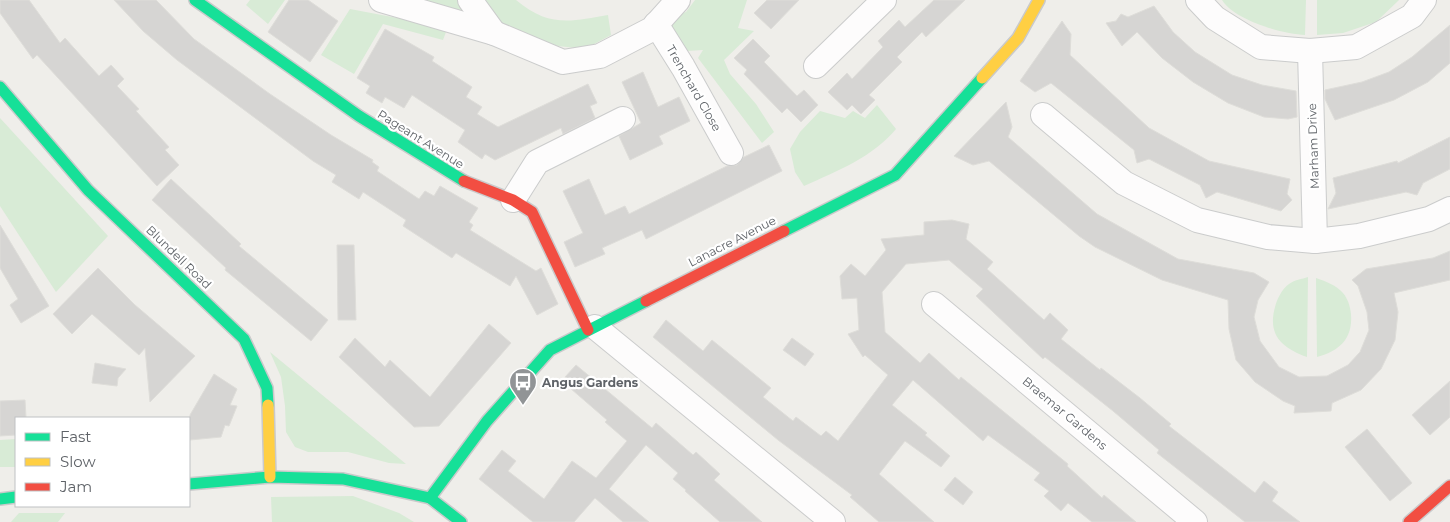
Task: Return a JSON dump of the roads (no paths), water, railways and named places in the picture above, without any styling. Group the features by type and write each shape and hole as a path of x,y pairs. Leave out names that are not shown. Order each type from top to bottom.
{"street":[{"name":"Pageant Avenue","path":"195,0 359,116 460,180 513,200 532,212 592,328"},
{"path":"381,0 494,33 563,62 600,56 652,29 678,0"},
{"path":"470,0 494,33"},
{"path":"816,66 884,0"},
{"name":"Lanacre Avenue","path":"430,498 449,470 518,384 550,350 895,175 1018,38 1039,0"},
{"path":"1198,0 1214,18 1261,47 1310,52 1356,48 1412,16 1424,0"},
{"name":"Trenchard Close","path":"656,24 683,67 731,153"},
{"name":"Marham Drive","path":"1310,52 1315,240"},
{"name":"Blundell Road","path":"0,87 88,190 244,339 268,388 270,477"},
{"path":"1043,115 1124,183 1197,220 1268,238 1315,240 1359,236 1429,220 1450,209"},
{"path":"513,200 537,162 624,119"},
{"name":"Braemar Gardens","path":"934,304 1195,522"},
{"path":"592,328 833,522"},
{"path":"190,484 270,477 343,479 430,498 461,522"},
{"path":"1409,522 1450,486"},
{"path":"0,499 15,498"}],"place":[{"name":"Angus Gardens","path":"523,406"}]}
